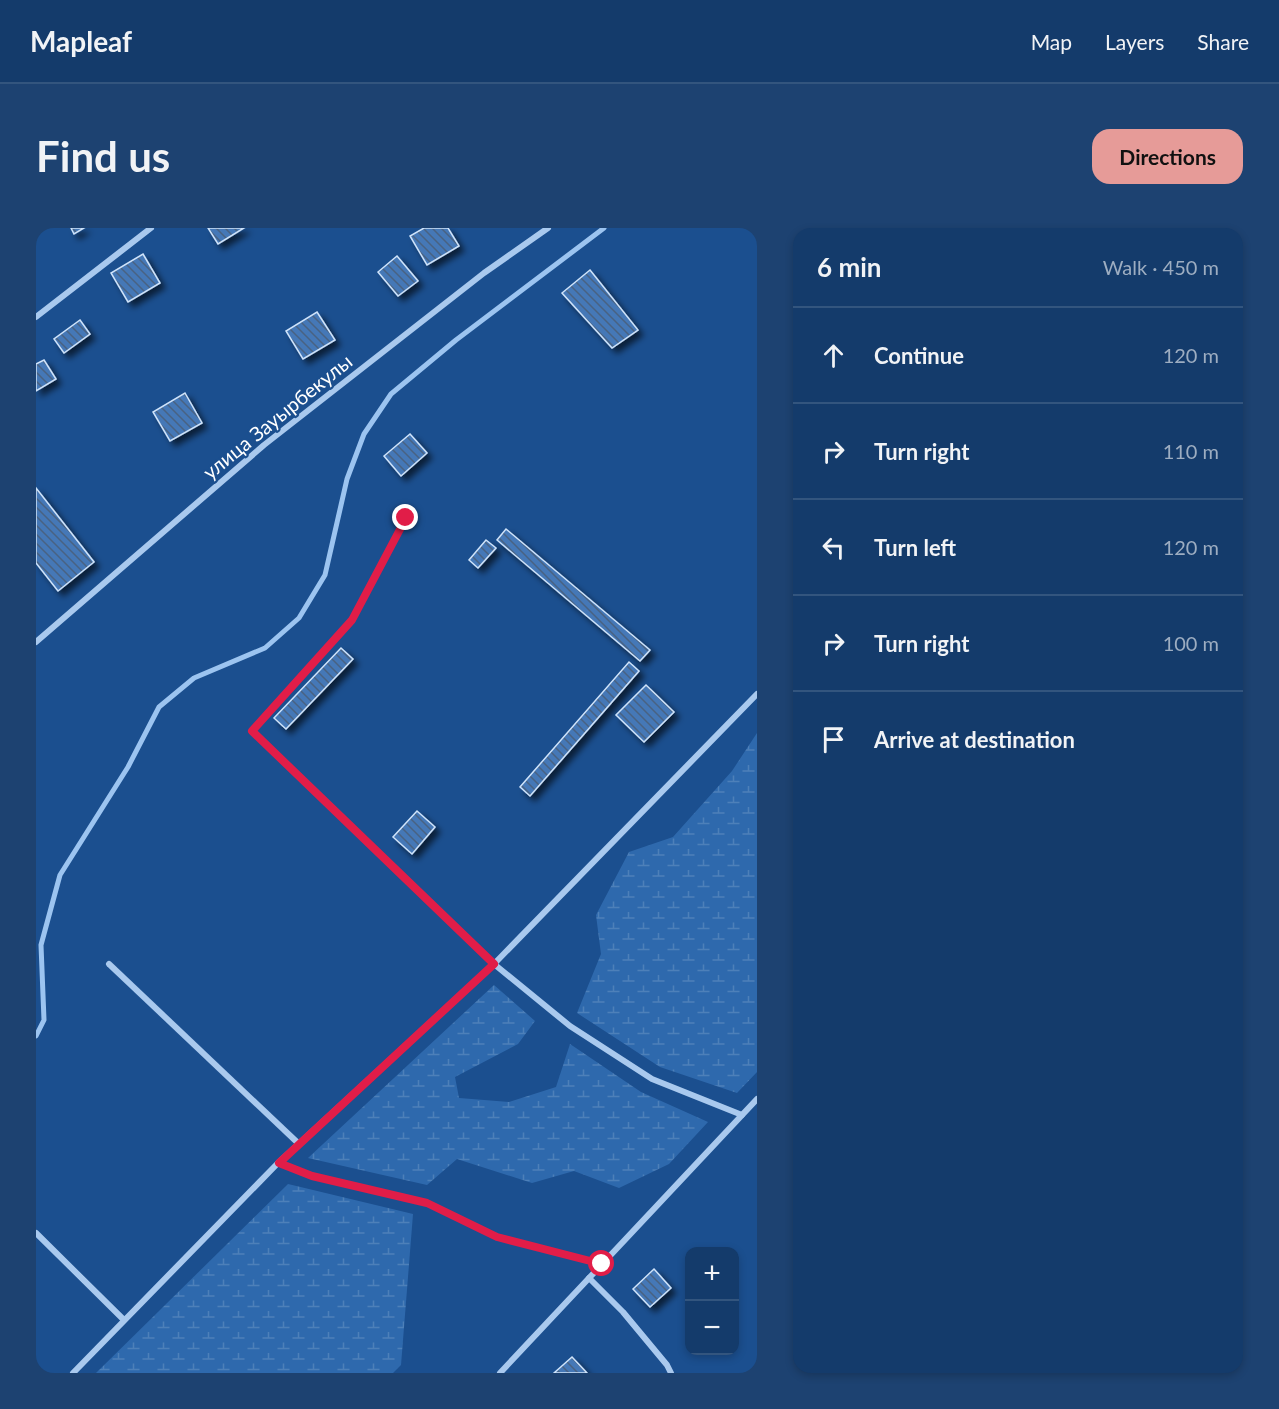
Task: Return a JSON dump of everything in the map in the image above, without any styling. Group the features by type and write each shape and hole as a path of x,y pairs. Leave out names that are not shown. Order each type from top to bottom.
{"street":[{"path":"36,317 151,228"},
{"name":"улица Зауырбекулы","path":"36,642 264,445 484,273 548,228"},
{"path":"73,1373 279,1163 494,964 757,694"},
{"path":"252,731 494,964 570,1026 652,1079 742,1115"},
{"path":"108,964 299,1144"},
{"path":"501,1373 757,1099"},
{"path":"279,1163 312,1176 427,1203 497,1237 602,1264"},
{"path":"36,1233 124,1320"},
{"path":"589,1278 623,1312 667,1365 671,1373"}],"path":[{"path":"252,731 352,620 406,518"}],"green space":[{"path":"757,733 757,1072 737,1093 660,1067 577,1013 601,954 596,915 629,852 673,837 732,771"},
{"path":"494,985 535,1021 518,1044 455,1077 459,1098 509,1102 556,1087 570,1044 641,1092 708,1122 669,1164 619,1188 574,1171 532,1183 457,1159 427,1185 308,1158"},
{"path":"288,1184 413,1214 401,1365 393,1373 96,1373"}],"building":[{"path":"71,228 84,228 74,234"},
{"path":"208,228 244,228 218,244"},
{"path":"424,228 448,228 459,246 427,265 410,236"},
{"path":"143,254 160,283 128,302 111,273"},
{"path":"397,256 418,281 398,296 378,272"},
{"path":"590,270 638,330 612,348 562,293"},
{"path":"317,312 335,340 303,359 286,331"},
{"path":"80,320 90,334 64,353 54,339"},
{"path":"44,360 56,379 36,391 36,364"},
{"path":"185,393 202,423 170,441 153,412"},
{"path":"410,434 427,453 401,476 384,456"},
{"path":"36,488 94,562 58,591 36,563"},
{"path":"506,529 650,650 640,661 497,540"},
{"path":"486,540 496,548 478,568 469,560"},
{"path":"341,648 353,659 286,729 274,718"},
{"path":"629,662 639,671 530,796 520,787"},
{"path":"646,685 674,712 644,742 616,715"},
{"path":"417,811 435,827 412,854 393,837"},
{"path":"654,1269 671,1288 650,1307 633,1289"},
{"path":"572,1357 587,1373 554,1373"}],"waterway":[{"path":"36,1036 44,1020 41,945 60,875 128,767 159,707 194,678 265,648 299,618 325,575 347,479 364,434 391,394 456,340 604,228"}],"route":[{"path":"406,518 352,620 252,731 494,964 279,1163 312,1176 427,1203 497,1237 602,1264"}]}
